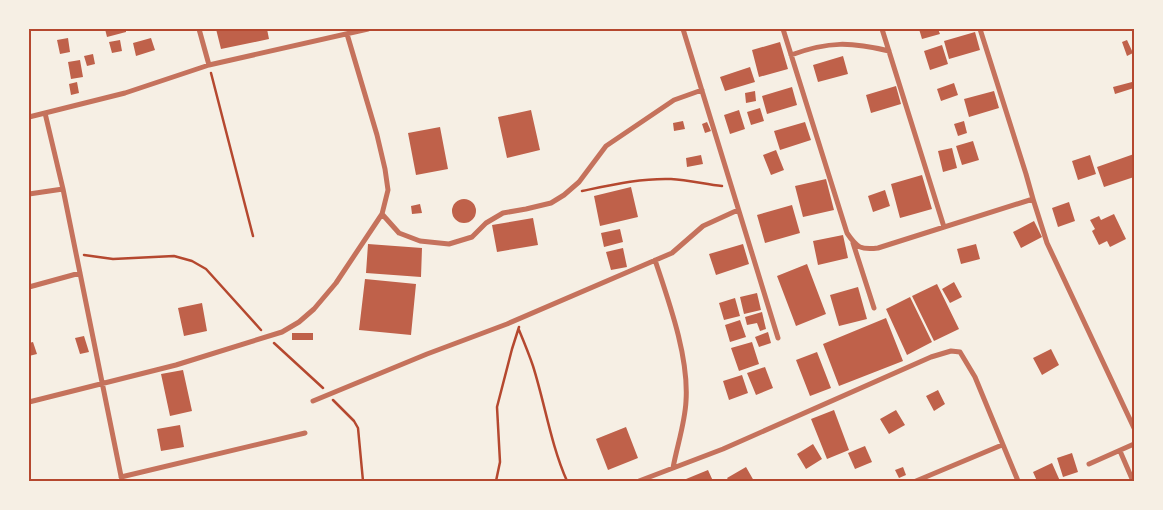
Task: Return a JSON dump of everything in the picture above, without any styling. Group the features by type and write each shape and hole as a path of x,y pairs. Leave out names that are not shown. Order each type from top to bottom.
{"street":[{"path":"199,29 209,65"},
{"path":"29,117 126,92 209,65 368,29"},
{"path":"683,29 778,338"},
{"path":"783,29 845,225 852,240 874,308"},
{"path":"882,29 944,227"},
{"path":"980,29 1047,243 1134,428"},
{"path":"29,402 176,365 267,337 282,332 299,322 314,309 336,283 382,214 388,190 385,169 347,34"},
{"path":"792,55 824,45 844,43 889,51"},
{"path":"382,214 399,233 420,241 449,244 472,237 486,223 503,213 551,203 564,195 579,182 606,146 628,129 674,100 702,90"},
{"path":"45,113 63,189 122,479 305,434"},
{"path":"29,194 63,189"},
{"path":"852,240 861,249 878,248 1033,199"},
{"path":"313,401 376,374 522,317 672,253 702,226 738,210"},
{"path":"655,260 670,304 684,361 687,383 686,403 672,468"},
{"path":"29,287 80,273"},
{"path":"639,481 723,449 931,356 951,350 960,352 975,376 1018,481"},
{"path":"1089,464 1134,444"},
{"path":"916,481 1002,445"},
{"path":"1120,451 1133,481"}],"path":[{"path":"209,65 253,236"},
{"path":"564,195 612,185 672,179 731,187"},
{"path":"76,254 113,259 174,256 192,261 206,269 267,337 314,379 335,404 354,421 358,428 363,481"},
{"path":"496,481 500,462 497,407 522,317"},
{"path":"519,329 533,365 550,429 567,481"}],"building":[{"path":"105,29 126,29 126,32 107,37"},
{"path":"216,29 267,29 269,39 221,49"},
{"path":"919,29 938,29 940,34 922,39"},
{"path":"975,32 980,50 949,59 944,41"},
{"path":"68,38 70,52 60,54 57,40"},
{"path":"151,38 155,50 136,56 133,43"},
{"path":"120,40 122,51 112,53 109,42"},
{"path":"1127,40 1133,53 1127,56 1122,42"},
{"path":"780,42 788,69 759,77 752,50"},
{"path":"942,45 948,64 930,70 924,51"},
{"path":"93,54 95,64 87,66 84,56"},
{"path":"843,56 848,74 818,82 813,65"},
{"path":"80,60 83,77 71,79 68,62"},
{"path":"750,67 755,82 725,91 720,77"},
{"path":"77,82 79,93 71,95 69,84"},
{"path":"1132,82 1134,88 1115,94 1113,87"},
{"path":"954,83 958,95 941,101 937,89"},
{"path":"896,86 901,104 871,113 866,95"},
{"path":"792,87 797,105 767,114 762,96"},
{"path":"755,91 756,101 746,103 745,93"},
{"path":"994,91 999,108 969,117 964,99"},
{"path":"760,108 764,121 751,125 747,112"},
{"path":"531,110 540,150 507,158 498,117"},
{"path":"739,110 745,129 730,134 724,115"},
{"path":"683,121 685,129 674,131 673,123"},
{"path":"964,121 967,133 958,136 954,124"},
{"path":"707,122 711,131 705,133 702,124"},
{"path":"805,122 811,140 780,150 774,131"},
{"path":"440,127 448,169 416,175 408,133"},
{"path":"973,141 979,160 962,165 956,146"},
{"path":"952,148 957,168 943,172 938,151"},
{"path":"776,150 784,170 771,175 763,155"},
{"path":"1134,154 1134,177 1104,187 1097,167"},
{"path":"701,155 703,164 687,167 686,158"},
{"path":"1090,155 1096,174 1078,180 1072,161"},
{"path":"922,175 932,209 900,218 891,184"},
{"path":"826,179 834,210 803,217 795,186"},
{"path":"631,187 638,217 600,226 594,196"},
{"path":"885,190 890,206 873,212 868,196"},
{"path":"464,199 469,200 475,206 475,216 469,222 464,223 459,222 453,216 452,211 453,206 459,200"},
{"path":"1069,202 1075,221 1058,227 1052,208"},
{"path":"420,204 422,213 412,214 411,206"},
{"path":"792,205 800,233 765,243 757,215"},
{"path":"1114,214 1126,239 1110,247 1107,241 1099,245 1092,231 1095,229 1090,220 1099,216 1101,220"},
{"path":"533,218 538,245 497,252 492,225"},
{"path":"1034,221 1042,237 1021,248 1013,232"},
{"path":"620,229 623,242 604,247 601,233"},
{"path":"843,235 848,258 818,265 813,241"},
{"path":"368,244 422,248 421,277 366,273"},
{"path":"743,244 749,264 716,275 709,254"},
{"path":"976,244 980,259 961,264 957,249"},
{"path":"623,248 627,267 611,270 606,252"},
{"path":"807,264 826,314 796,326 777,276"},
{"path":"365,279 416,284 411,335 359,330"},
{"path":"954,282 962,297 950,303 942,289"},
{"path":"937,284 959,329 934,341 912,296"},
{"path":"858,287 867,319 839,326 830,295"},
{"path":"757,293 761,310 744,314 740,297"},
{"path":"910,297 932,342 907,355 886,309"},
{"path":"735,298 740,316 724,320 719,303"},
{"path":"202,303 207,331 184,336 178,308"},
{"path":"762,312 766,329 760,331 757,323 747,325 745,317"},
{"path":"886,318 903,361 839,386 823,344"},
{"path":"740,320 746,337 730,342 725,325"},
{"path":"768,332 771,343 759,347 755,337"},
{"path":"292,333 313,333 313,340 292,340"},
{"path":"84,336 89,352 80,354 75,338"},
{"path":"33,342 37,354 29,356 29,343"},
{"path":"752,342 759,364 739,371 731,348"},
{"path":"1051,349 1059,365 1042,375 1033,358"},
{"path":"817,352 831,388 810,396 796,360"},
{"path":"765,367 773,388 756,395 747,373"},
{"path":"183,370 192,411 170,416 161,374"},
{"path":"742,375 748,393 729,400 723,381"},
{"path":"938,390 945,404 934,411 926,396"},
{"path":"834,410 849,450 827,459 811,419"},
{"path":"896,410 905,425 889,434 880,419"},
{"path":"180,425 184,447 161,451 157,429"},
{"path":"626,427 638,458 608,470 596,439"},
{"path":"813,444 822,459 806,469 797,454"},
{"path":"865,446 872,462 855,469 848,453"},
{"path":"1072,453 1078,472 1063,477 1057,458"},
{"path":"1052,463 1060,481 1037,481 1033,472"},
{"path":"746,467 754,481 729,481 727,478"},
{"path":"903,467 906,475 899,478 895,470"},
{"path":"708,470 713,481 687,481 686,479"}]}
